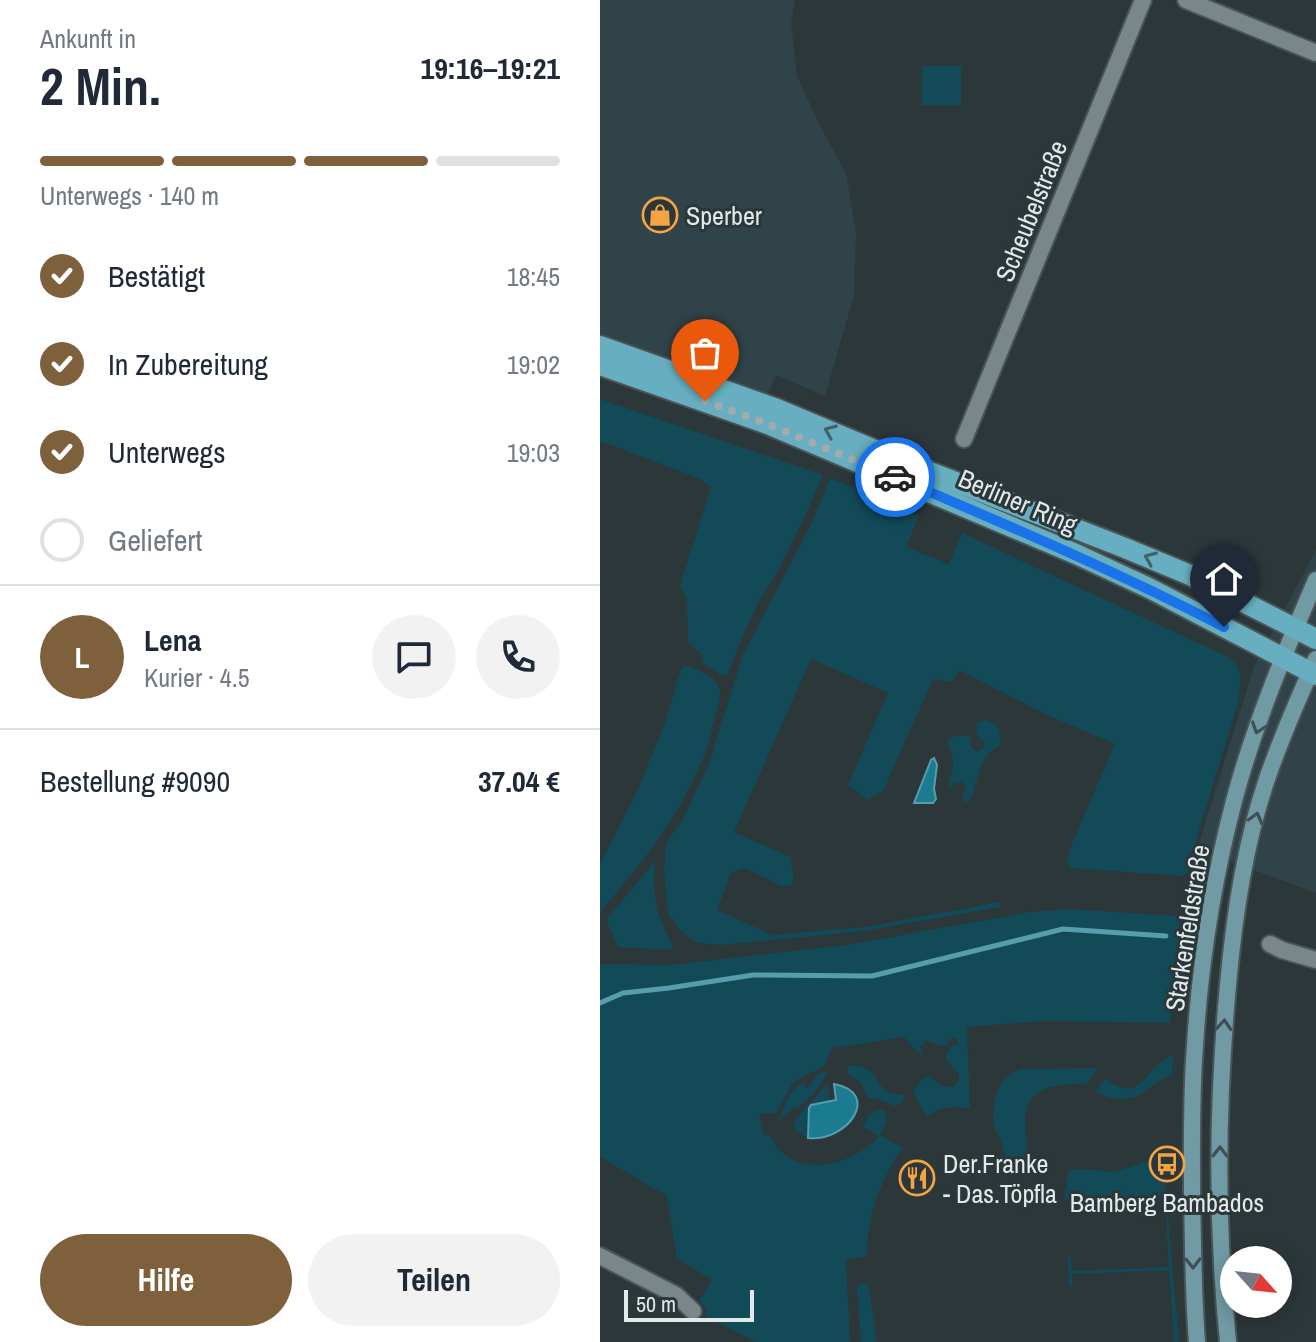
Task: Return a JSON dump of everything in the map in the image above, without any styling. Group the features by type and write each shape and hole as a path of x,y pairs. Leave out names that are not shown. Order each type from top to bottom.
{"main road":[{"name":"Berliner Ring","path":"600,346 777,409 1125,548 1190,575 1316,639"},
{"name":"Berliner Ring","path":"600,365 765,423 997,520 1149,588 1284,658 1314,668"},
{"name":"Starkenfeldstraße","path":"1197,1342 1192,1157 1194,1047 1211,911 1235,799 1276,675 1316,580"},
{"name":"Starkenfeldstraße","path":"1222,1246 1219,1195 1221,1074 1235,919 1265,783 1314,668"},
{"path":"1194,1298 1220,1296"},
{"name":"Starkenfeldstraße","path":"1226,1318 1228,1342"}],"street":[{"name":"Scheubelstraße","path":"964,439 1143,0"},
{"path":"1186,0 1316,53"},
{"path":"1270,944 1316,960"},
{"path":"600,1256 676,1295 693,1311"}],"shaded area":[{"path":"600,0 795,0 791,23 797,76 846,173 856,233 854,295 825,396 776,375 755,424 600,375"},
{"path":"922,66 961,66 961,105 922,105"},
{"path":"600,399 823,475 779,569 759,601 727,676 701,662 704,657 687,641 687,599 680,585 711,487 698,478 600,441"},
{"path":"830,478 919,515 906,547 949,564 962,533 1226,656 1235,663 1241,675 1238,703 1188,873 1183,876 1070,868 1067,861 1070,848 1115,744 1047,715 959,670 948,682 933,679 883,791 867,800 848,785 888,693 811,659 734,832 790,857 794,877 792,885 783,887 745,868 731,873 717,910 773,935 864,927 1001,902 1001,907 864,931 722,945 697,943 682,932 668,914 664,869 666,846 681,823 708,766 743,655 812,522"},
{"path":"1316,550 1316,893 1197,849 1254,667"},
{"path":"686,666 711,677 720,690 708,745 675,813 647,854 600,912 600,864 638,789 666,720 679,675"},
{"path":"985,720 997,724 1001,740 982,763 970,801 966,802 962,798 966,789 962,782 954,783 949,791 953,758 948,740 966,735 972,739 972,748 981,750 985,743 978,737 976,728 978,723"},
{"path":"934,758 937,765 936,799 933,803 914,803 931,760"},
{"path":"655,861 656,904 673,948 618,947 608,918"},
{"path":"1069,909 1180,916 1170,1023 1043,1021 967,1027 970,1109 948,1108 927,1117 913,1093 919,1082 930,1076 941,1086 953,1087 959,1074 947,1061 946,1055 952,1046 958,1044 957,1038 950,1039 947,1045 925,1041 920,1046 922,1057 904,1037 832,1048 824,1067 792,1084 776,1113 759,1114 764,1135 769,1135 785,1155 809,1164 822,1165 848,1158 870,1145 879,1136 863,1127 870,1115 879,1110 883,1110 887,1119 880,1135 903,1148 876,1199 869,1227 867,1256 846,1260 850,1342 756,1342 705,1316 707,1309 699,1301 712,1280 677,1258 667,1196 600,1157 600,964 671,965 846,945 1030,912"},
{"path":"1173,1056 1172,1075 1139,1095 1116,1099 1095,1091 1106,1078 1118,1086 1135,1086 1156,1066"},
{"path":"848,1066 868,1070 887,1091 904,1094 903,1102 895,1106 868,1098 861,1083 848,1074"},
{"path":"1099,1068 1086,1084 1059,1085 1034,1096 1026,1112 1028,1158 1007,1162 993,1117 995,1099 1002,1083 1014,1072 1023,1069"},
{"path":"823,1072 827,1075 812,1095 780,1120 791,1093 804,1082 808,1088"},
{"path":"828,1083 830,1101 811,1105 808,1138 795,1130 795,1120"},
{"path":"834,1084 848,1089 856,1097 854,1116 836,1133 808,1138 809,1108 836,1100"},
{"path":"1163,1156 1179,1342 1174,1342 1169,1270 1072,1274 1072,1286 1069,1286 1068,1257 1071,1257 1072,1271 1169,1267 1165,1196 1064,1200 1069,1170 1114,1172"},
{"path":"868,1283 877,1342 861,1342 857,1285"}],"waterway":[{"path":"600,1003 623,993 753,975 872,976 1063,929 1166,936"}],"way so far":[{"path":"705,401 895,477"}],"place":[{"name":"Sperber","path":"660,215"},
{"name":"Bamberg Bambados","path":"1167,1164"},
{"name":"Der.Franke - Das.Töpfla","path":"917,1178"}],"route":[{"path":"895,477 1076,554 1224,627"}]}
